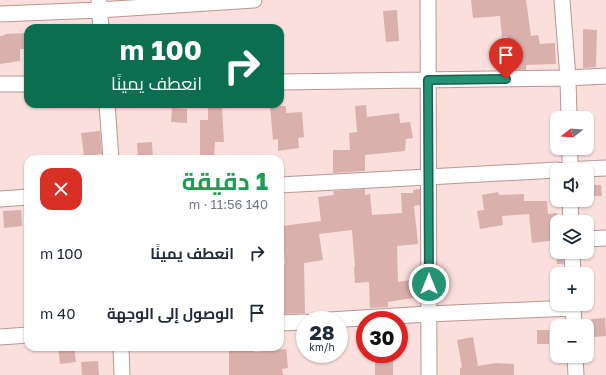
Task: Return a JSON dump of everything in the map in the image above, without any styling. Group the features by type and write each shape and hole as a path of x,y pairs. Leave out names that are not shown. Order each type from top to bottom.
{"street":[{"path":"0,14 99,5 254,0"},
{"path":"428,0 428,375"},
{"path":"562,0 568,78 569,111"},
{"path":"99,5 101,24"},
{"path":"284,82 568,78 606,76"},
{"path":"0,84 24,84"},
{"path":"107,108 111,155"},
{"path":"594,169 606,168"},
{"path":"284,185 550,170"},
{"path":"0,198 24,197"},
{"path":"594,239 606,238"},
{"path":"348,319 550,307"},
{"path":"284,323 296,322"},
{"path":"0,337 24,335"},
{"path":"121,351 122,375"},
{"path":"576,363 576,375"}],"building":[{"path":"471,0 526,0 531,36 538,35 540,44 555,43 556,64 526,65 526,70 509,70 507,36 502,37 500,16 473,18"},
{"path":"397,10 399,41 386,42 383,11"},
{"path":"583,29 597,30 596,67 583,68"},
{"path":"24,33 24,49 20,49 20,61 0,64 0,36 5,34"},
{"path":"366,105 367,117 399,113 400,123 410,122 413,138 406,139 405,151 365,155 365,171 333,173 333,150 350,150 349,133 357,132 355,106"},
{"path":"284,106 286,106 286,113 302,112 304,137 298,138 299,148 278,151 278,139 273,140 270,108 284,108"},
{"path":"172,108 187,109 187,123 171,122"},
{"path":"208,108 222,108 224,142 215,142 214,155 200,155 200,120 208,120"},
{"path":"100,131 102,154 84,155 81,133"},
{"path":"152,142 153,155 138,155 137,143"},
{"path":"594,185 601,185 602,196 594,196"},
{"path":"365,189 365,195 370,194 372,215 402,213 401,193 413,193 413,190 420,189 420,205 414,206 418,244 397,246 398,282 416,279 419,297 388,302 388,307 370,308 369,282 355,283 352,230 319,234 323,260 304,263 305,311 296,311 296,313 284,314 284,226 321,221 318,197 334,195 333,191"},
{"path":"498,192 499,195 524,194 524,201 547,201 548,214 557,213 557,215 550,215 550,241 532,243 529,214 502,216 503,225 480,229 477,211 484,210 482,195"},
{"path":"21,210 22,226 4,228 3,211"},
{"path":"557,259 564,259 564,264 557,264"},
{"path":"605,318 606,336 594,337 594,319 591,319"},
{"path":"537,330 549,330 549,344 537,344"},
{"path":"473,337 478,366 496,363 514,364 514,375 460,375 460,368 462,367 457,340"},
{"path":"284,349 286,349 288,368 282,369 283,375 229,375 229,351 284,351"},
{"path":"58,351 75,351 76,362 60,364"},
{"path":"98,361 99,375 82,375 81,362"},
{"path":"375,363 393,363 393,375 375,375"}],"route":[{"path":"429,284 428,80 506,79"}]}
